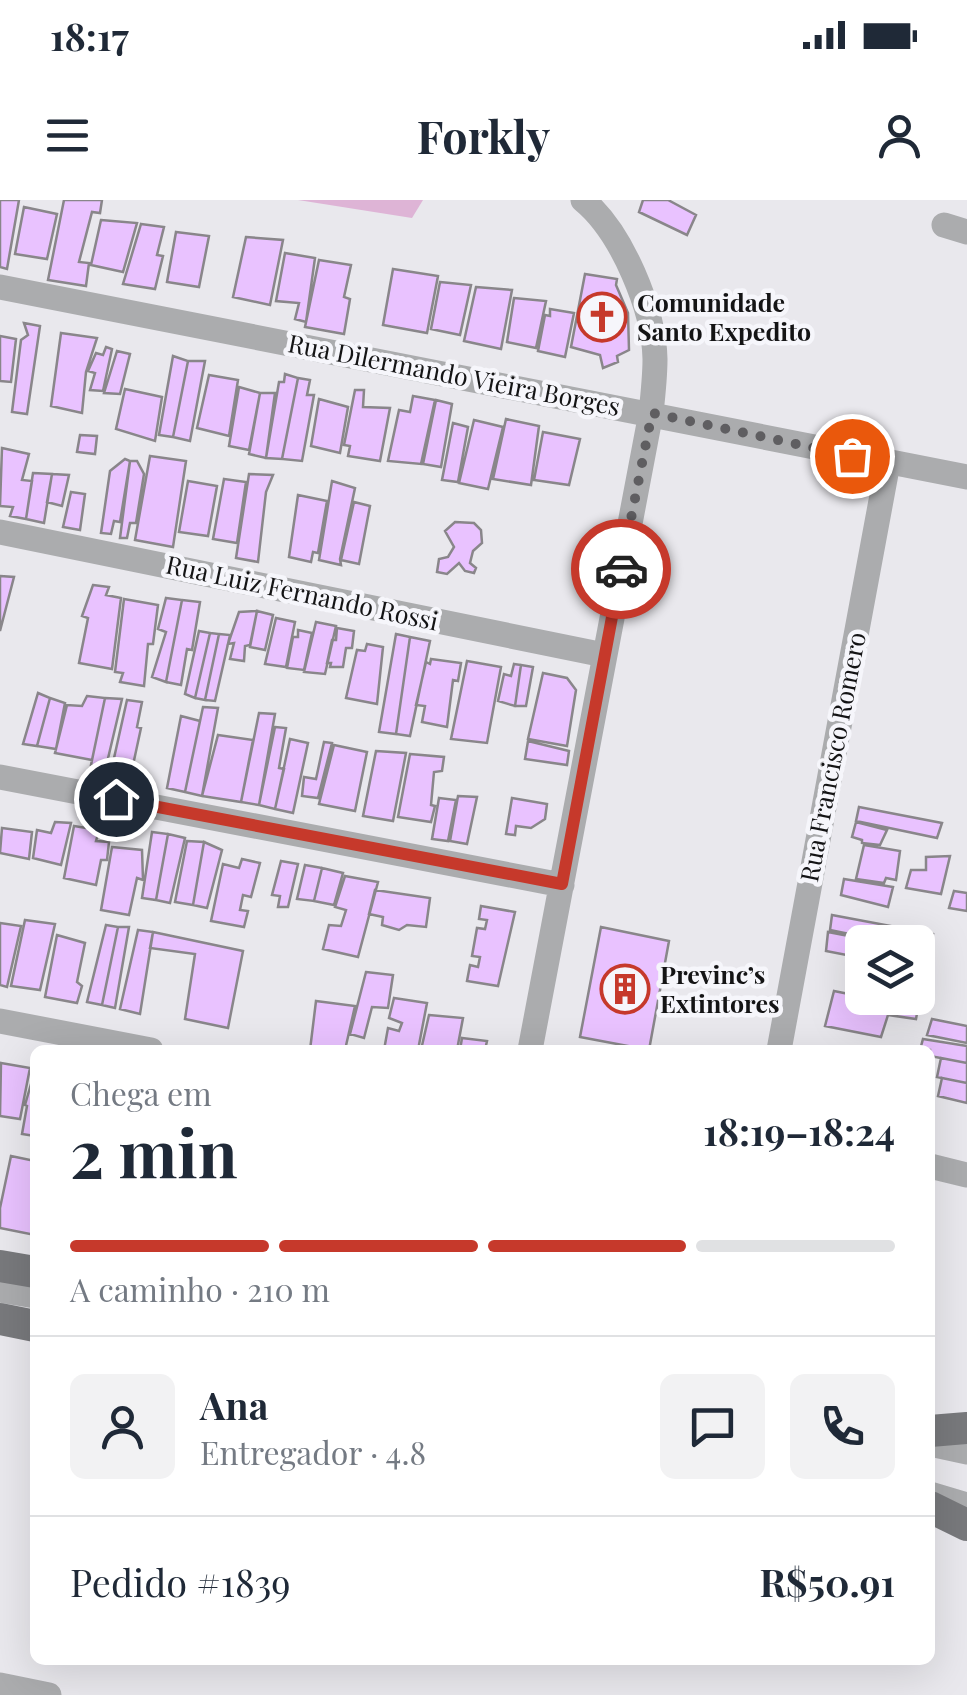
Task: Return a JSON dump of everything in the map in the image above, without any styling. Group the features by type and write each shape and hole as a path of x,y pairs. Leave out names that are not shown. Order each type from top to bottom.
{"main road":[{"path":"0,1266 30,1271"},
{"path":"0,1319 30,1325"},
{"path":"935,1431 967,1428"}],"street":[{"path":"531,1045 652,413 655,357 650,317 616,243 589,202"},
{"name":"Rua Dilermando Vieira Borges","path":"0,287 967,477"},
{"name":"Rua Francisco Romero","path":"780,1045 888,464"},
{"name":"Rua Luiz Fernando Rossi","path":"0,532 604,655"},
{"path":"0,776 562,884"},
{"path":"0,1021 125,1045"},
{"path":"935,1167 967,1174"},
{"path":"0,1290 30,1295"},
{"path":"0,1310 30,1316"},
{"path":"935,1445 967,1452"},
{"path":"935,1462 967,1468"},
{"path":"0,1685 49,1695"}],"shaded area":[{"path":"298,200 423,200 412,218"}],"building":[{"path":"0,200 19,200 7,269 0,267"},
{"path":"64,200 102,200 100,213 92,212 79,262 89,263 86,286 48,280"},
{"path":"643,200 668,200 696,215 687,235 639,212"},
{"path":"24,207 57,214 47,259 15,254"},
{"path":"101,220 137,223 123,272 91,265"},
{"path":"141,224 164,227 157,255 163,256 155,289 123,284"},
{"path":"176,232 209,236 199,287 167,282"},
{"path":"246,237 283,240 270,305 233,297"},
{"path":"285,253 315,258 306,322 295,319 299,303 276,301"},
{"path":"319,260 351,265 344,297 350,299 344,334 305,327"},
{"path":"393,269 438,276 427,333 383,325"},
{"name":"Comunidade Santo Expedito","path":"585,274 617,279 628,313 629,350 617,356 618,362 603,368 600,355 571,347"},
{"path":"440,282 471,285 460,335 431,329"},
{"path":"476,287 512,290 501,349 464,341"},
{"path":"514,298 546,301 536,348 507,342"},
{"path":"550,309 574,313 565,357 538,351 545,315 550,316"},
{"path":"24,323 40,326 27,414 12,412 21,340 28,335"},
{"path":"61,333 97,338 86,372 82,413 51,406"},
{"path":"0,336 16,339 11,382 0,381"},
{"path":"106,347 112,349 103,391 90,390 95,373 88,371 96,353 103,355"},
{"path":"117,351 130,354 120,394 104,393"},
{"path":"173,356 188,361 173,437 159,435"},
{"path":"188,361 205,361 190,441 173,437"},
{"path":"285,374 298,378 282,459 266,458 279,382 284,382"},
{"path":"209,375 238,380 229,436 197,428"},
{"path":"298,378 310,380 307,395 314,395 302,461 282,459"},
{"path":"239,387 260,393 249,450 229,446"},
{"path":"125,389 162,397 155,441 116,429"},
{"path":"355,390 364,390 363,407 390,408 380,461 348,456 350,446 344,445"},
{"path":"260,393 275,393 266,458 249,454"},
{"path":"413,396 435,400 421,464 388,461 399,410 410,412"},
{"path":"319,399 348,407 340,453 311,446"},
{"path":"436,400 452,404 441,467 423,464"},
{"path":"506,419 539,426 531,485 493,479"},
{"path":"474,420 503,427 488,489 459,483"},
{"path":"453,423 468,427 458,482 442,480"},
{"path":"543,432 580,439 569,485 534,480"},
{"path":"80,435 97,436 95,454 77,452"},
{"path":"2,448 29,454 22,480 32,481 26,519 10,516 13,507 0,506"},
{"path":"150,456 186,461 173,547 135,540"},
{"path":"125,459 130,461 120,522 114,521 111,534 101,533 110,471"},
{"path":"130,461 137,461 144,474 136,523 130,523 127,538 120,538"},
{"path":"33,473 52,474 44,523 26,519"},
{"path":"52,474 69,475 62,506 47,502"},
{"path":"249,474 273,475 266,492 258,562 236,558"},
{"path":"224,479 246,482 237,543 213,539"},
{"path":"188,481 217,486 208,536 179,532"},
{"path":"332,481 355,488 341,565 319,560"},
{"path":"71,492 85,494 80,530 63,527"},
{"path":"298,495 327,501 318,553 313,552 311,562 289,557"},
{"path":"354,502 370,506 359,564 341,560"},
{"path":"455,522 474,523 481,530 482,543 473,551 470,563 476,568 474,573 465,571 459,563 447,574 437,572 439,559 448,557 454,547 445,531"},
{"path":"0,576 14,577 0,631"},
{"path":"93,585 109,587 106,595 121,598 112,669 79,663 88,618 82,616"},
{"path":"166,598 182,600 166,682 152,677 166,632 158,629"},
{"path":"124,599 158,605 153,644 148,644 144,686 120,682 123,673 115,672"},
{"path":"182,600 200,602 181,685 166,682"},
{"path":"257,611 244,661 230,659 234,643 228,644 239,612"},
{"path":"257,611 273,615 265,650 250,647"},
{"path":"276,618 295,622 286,667 265,664"},
{"path":"316,622 336,626 325,674 304,672"},
{"path":"337,628 354,631 352,648 346,648 343,667 330,667 331,663 327,663"},
{"path":"298,630 312,633 304,670 287,668"},
{"path":"199,631 210,633 195,698 185,694"},
{"path":"210,633 219,634 205,700 195,698"},
{"path":"219,634 230,635 215,701 205,700"},
{"path":"396,634 410,637 396,734 379,732"},
{"path":"410,637 430,641 410,736 396,734"},
{"path":"367,644 383,647 377,704 346,698 357,650 365,651"},
{"path":"431,659 461,663 458,681 453,680 447,727 422,722 425,706 416,705 426,662 430,664"},
{"path":"467,661 501,667 487,743 451,739"},
{"path":"514,664 521,665 515,706 498,701 504,674 511,676"},
{"path":"521,665 533,667 526,706 515,706"},
{"path":"543,673 567,678 576,690 567,746 528,739"},
{"path":"38,693 50,698 37,746 23,744"},
{"path":"87,696 105,698 92,760 55,753 67,705 82,706"},
{"path":"50,698 65,703 56,749 37,746"},
{"path":"105,698 122,699 106,767 91,765"},
{"path":"127,700 142,702 137,727 141,728 130,779 110,776"},
{"path":"203,707 218,708 202,796 185,792"},
{"path":"259,713 275,714 259,805 241,802"},
{"path":"181,716 200,721 185,792 167,788"},
{"path":"275,727 286,728 279,768 284,769 275,809 259,805"},
{"path":"218,735 253,740 241,802 202,796"},
{"path":"290,739 308,743 293,813 275,809"},
{"path":"528,741 569,751 567,765 525,759"},
{"path":"324,742 332,743 318,798 302,796 304,777 316,779"},
{"path":"334,745 367,752 355,811 319,804"},
{"path":"376,751 406,753 393,821 363,816"},
{"path":"410,754 444,757 442,771 434,772 431,805 435,806 431,822 398,817"},
{"path":"458,796 477,797 467,844 450,841"},
{"path":"439,798 456,800 448,841 432,839"},
{"path":"512,798 547,804 545,819 531,828 516,826 515,835 506,834"},
{"path":"859,807 942,823 937,838 856,821"},
{"path":"55,822 71,823 61,865 33,858 37,830 51,833"},
{"path":"856,822 887,830 880,845 862,843 852,837"},
{"path":"74,826 99,830 96,841 109,842 107,860 101,860 96,885 64,878"},
{"path":"2,828 32,832 29,859 0,853"},
{"path":"152,832 168,834 156,900 142,898"},
{"path":"168,834 185,838 170,903 156,900"},
{"path":"187,841 204,842 193,905 175,902"},
{"path":"204,842 222,850 207,908 193,905"},
{"path":"864,845 900,851 896,880 886,878 884,883 856,879"},
{"path":"112,847 142,850 143,880 137,878 129,915 101,910"},
{"path":"950,856 941,894 906,888 911,870 926,870 926,857"},
{"path":"242,859 260,863 251,897 243,895 240,910 248,911 244,927 211,921 223,864 239,868"},
{"path":"281,861 298,864 288,907 278,907 280,896 272,895"},
{"path":"305,865 322,868 314,901 297,899"},
{"path":"322,868 343,873 334,905 314,901"},
{"path":"345,876 378,882 358,957 323,949 329,925 341,926 346,910 335,907"},
{"path":"844,879 893,887 888,907 841,895"},
{"path":"375,890 430,898 426,927 407,925 399,930 382,925 383,917 369,914"},
{"path":"954,891 967,893 967,911 949,908"},
{"path":"481,906 515,912 498,986 467,981 470,965 478,967 480,957 472,956 477,928 485,929 487,920 479,919"},
{"path":"832,915 885,925 845,925 845,933 830,930"},
{"path":"25,920 55,924 40,990 11,986"},
{"path":"0,923 21,926 7,987 0,985"},
{"path":"106,925 118,927 102,1005 87,1002"},
{"path":"118,927 129,927 115,1008 102,1005"},
{"name":"Previnc’s Extintores","path":"601,927 669,941 650,1045 622,1045 580,1037"},
{"path":"138,930 153,932 140,1014 120,1009"},
{"path":"153,932 243,951 228,1028 185,1019 195,954 150,948"},
{"path":"828,932 845,935 845,955 826,951"},
{"path":"57,935 85,943 77,1003 45,997"},
{"path":"366,972 393,975 388,1008 372,1007 364,1038 350,1034"},
{"path":"834,991 845,993 845,1015 888,1015 881,1037 825,1026"},
{"path":"394,998 427,1003 419,1045 385,1045 388,1028 399,1031 402,1023 389,1018"},
{"path":"316,1001 355,1006 346,1045 311,1045"},
{"path":"429,1015 463,1018 458,1045 422,1045"},
{"path":"932,1019 967,1026 967,1043 927,1035"},
{"path":"462,1038 487,1041 486,1045 461,1045"},
{"path":"923,1039 967,1046 967,1063 935,1057 935,1045 921,1045"},
{"path":"941,1058 967,1063 967,1083 937,1077"},
{"path":"1,1063 30,1068 20,1119 0,1116"},
{"path":"942,1078 967,1083 967,1103 938,1096"},
{"path":"30,1088 30,1135 22,1134"},
{"path":"11,1156 30,1160 30,1234 0,1228 0,1208"}],"way so far":[{"path":"621,569 652,413 852,456"}],"place":[{"name":"Comunidade Santo Expedito","path":"602,317"},
{"name":"Previnc’s Extintores","path":"625,989"}],"route":[{"path":"116,799 562,884 621,569"}]}
